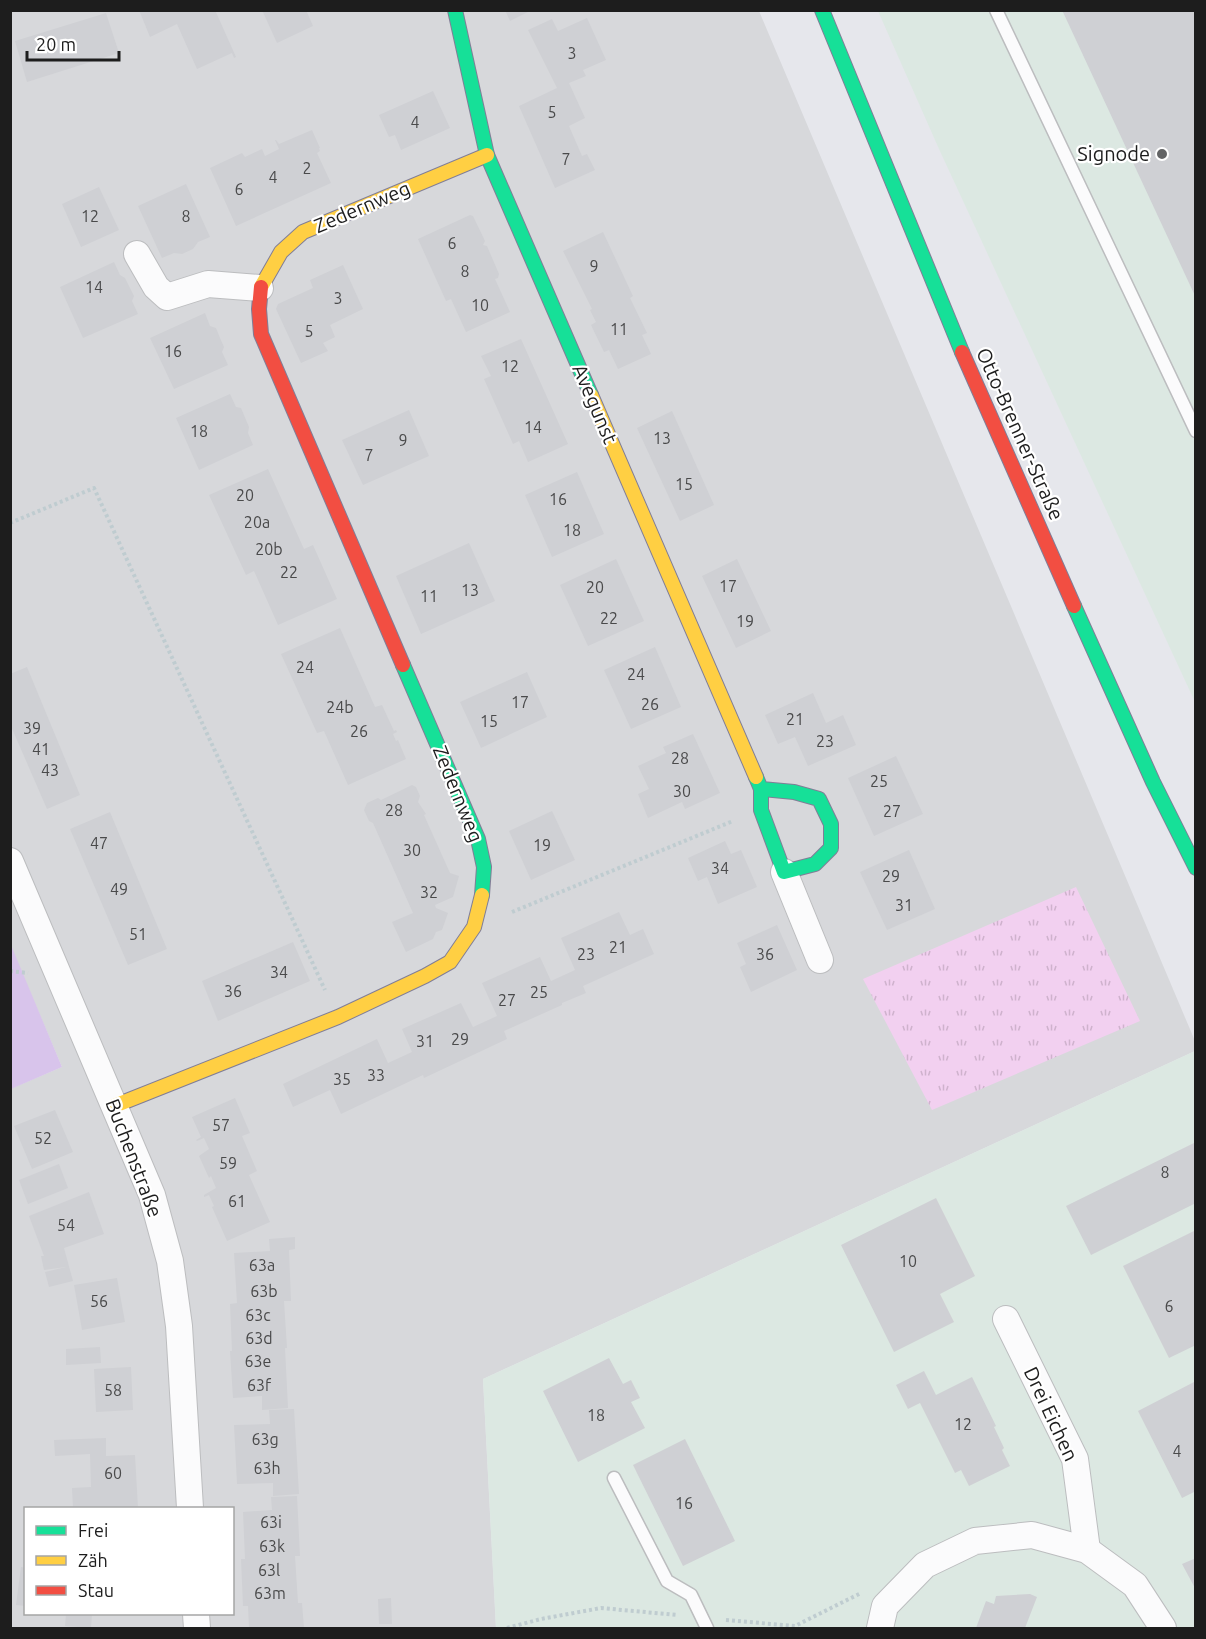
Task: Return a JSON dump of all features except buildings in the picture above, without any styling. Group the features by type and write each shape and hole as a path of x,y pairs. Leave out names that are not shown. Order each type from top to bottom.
{"street":[{"name":"Avegunst","path":"455,10 487,155 761,789 761,810 820,960"},
{"name":"Otto-Brenner-Straße","path":"822,10 973,380 1153,782 1196,868"},
{"name":"Zedernweg","path":"114,1106 338,1017 425,976 450,962 474,927 482,898 484,867 478,839 261,334 259,309 260,288 281,252 303,232 487,155"},
{"path":"137,254 156,287 167,297 208,284 260,288"},
{"path":"761,789 794,792 819,799 831,824 831,848 815,864 784,872"},
{"name":"Buchenstraße","path":"10,861 152,1195 170,1261 179,1326 190,1507"},
{"name":"Drei Eichen","path":"1006,1318 1075,1459 1087,1550"},
{"path":"880,1629 885,1606 925,1565 975,1541 1032,1535 1087,1550 1136,1585 1163,1629"}],"lane":[{"path":"996,10 1196,431"},
{"path":"614,1478 667,1581 692,1595 707,1629"}],"path":[{"path":"10,523 94,488 338,1017"},
{"path":"474,927 761,810"}],"shaded area":[{"path":"11,11 759,11 1195,1041 1195,1051 483,1379 496,1628 11,1628 10,1089 62,1067 10,945"},
{"path":"878,11 1195,11 1195,702 939,149"},
{"path":"11,945 62,1067 10,1089"},
{"path":"1195,1051 1195,1628 496,1628 483,1379"}],"green space":[{"path":"1076,887 1140,1021 932,1110 863,979"}],"traffic: fast":[{"path":"455,10 487,155 591,395"},
{"path":"822,10 962,352"},
{"path":"1074,606 1153,782 1196,868"},
{"path":"403,665 478,839 484,867 482,895"},
{"path":"756,777 761,789 761,810 784,872 815,864 831,848 831,824 819,799 794,792 761,789"}],"traffic: slow":[{"path":"261,287 281,252 303,232 487,155"},
{"path":"591,395 756,777"},
{"path":"114,1106 338,1017 450,962 474,927 482,895"}],"traffic: jam":[{"path":"261,287 259,309 261,334 403,665"},
{"path":"962,352 1074,606"}],"place":[{"name":"Signode","path":"1162,154"}]}
